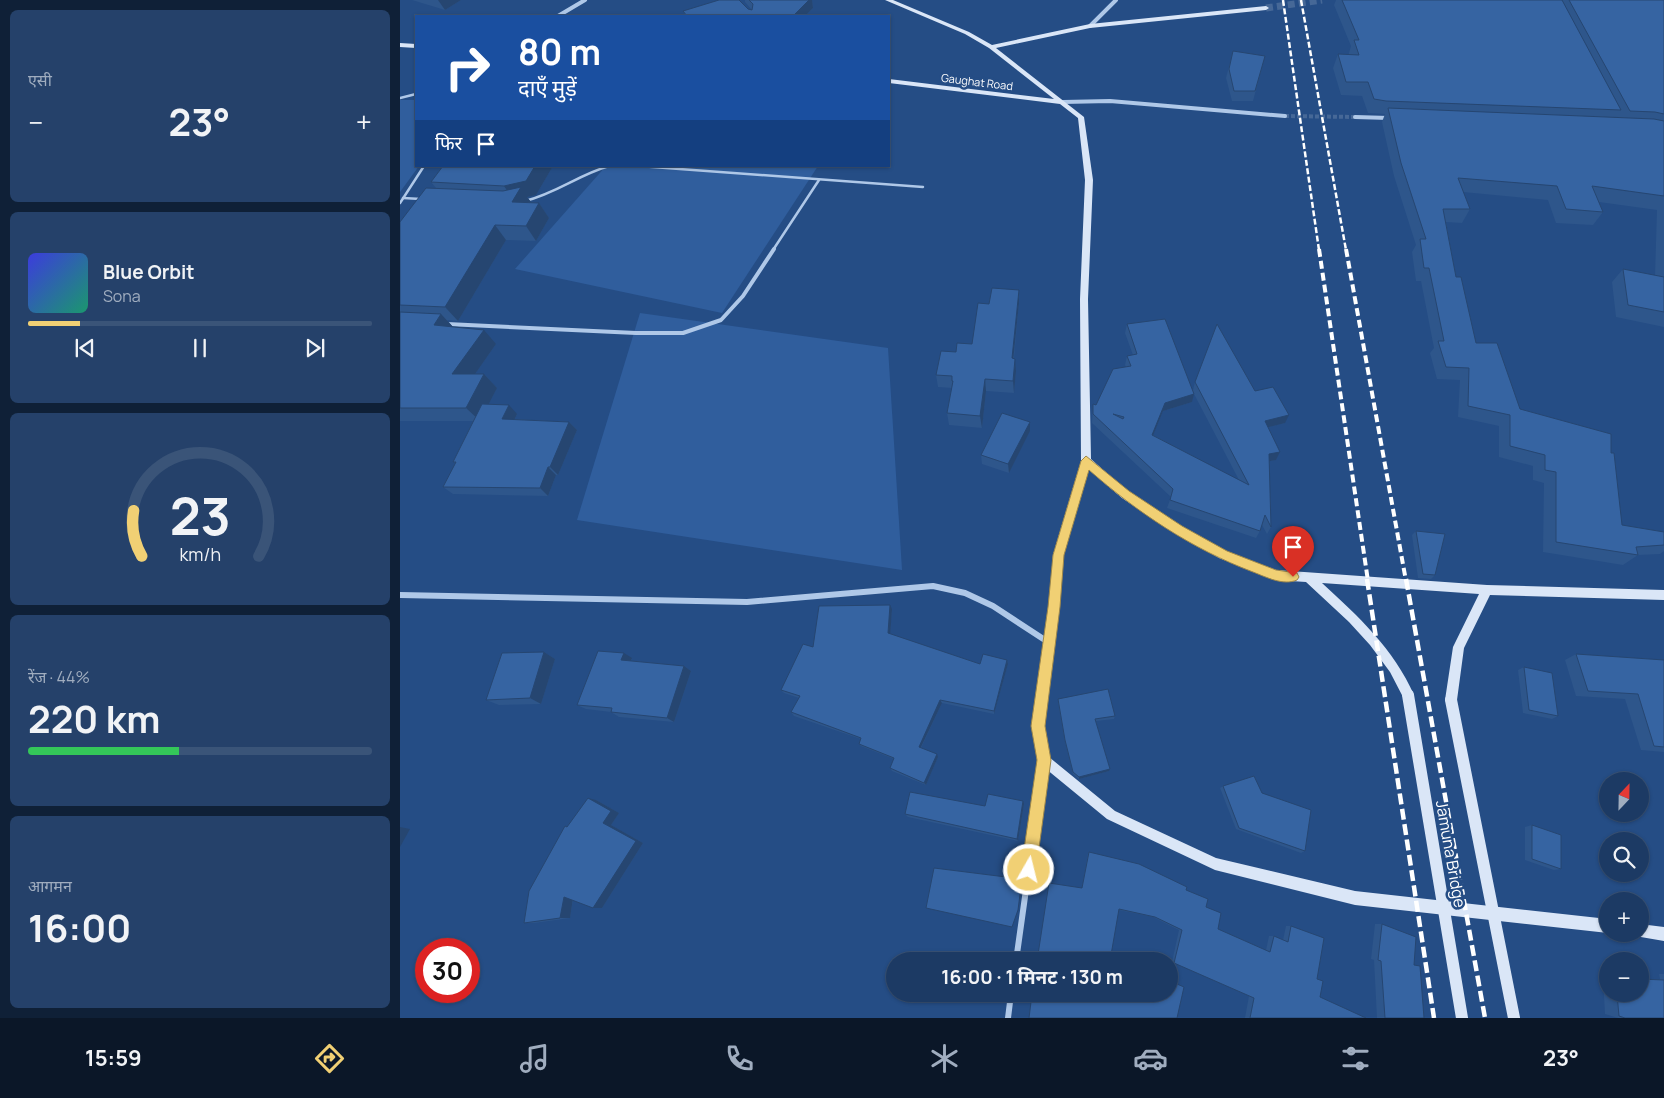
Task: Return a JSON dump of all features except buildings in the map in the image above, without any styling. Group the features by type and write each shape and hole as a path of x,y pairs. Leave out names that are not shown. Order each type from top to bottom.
{"main road":[{"path":"888,0 967,32 991,47 1082,117 1088,180 1084,298 1086,461 1058,555 1038,726 1044,760 1110,815 1215,864 1355,898 1599,925"},
{"path":"991,47 1090,26 1266,8"},
{"path":"400,45 415,46"},
{"name":"Gaughat Road","path":"890,81 1063,102"},
{"path":"1086,461 1125,495 1178,530 1223,555 1276,575 1487,590 1664,595"},
{"name":"Jamuna Bridge","path":"1309,578 1354,619 1372,640 1392,665 1408,695 1462,1018"},
{"name":"Jamuna Bridge","path":"1487,590 1460,646 1451,700 1514,1018"},
{"path":"1649,932 1664,934"}],"street":[{"path":"560,15 585,0"},
{"path":"1090,26 1116,0"},
{"path":"1063,102 1110,102 1285,116"},
{"path":"1355,117 1393,118"},
{"path":"400,595 747,602 933,586 965,593 979,599 1049,642"},
{"path":"1017,952 1044,760"},
{"path":"1008,1018 1010,1002"}],"lane":[{"path":"400,98 415,94"},
{"path":"400,203 423,167"},
{"path":"522,202 545,196 591,171 605,167"},
{"path":"652,167 923,187"},
{"path":"439,324 636,333 683,333 721,320 743,296 819,180"},
{"path":"403,198 422,199"}],"shaded area":[{"path":"400,100 415,100 415,167 418,167 400,192"},
{"path":"605,167 817,167 722,313 515,269"},
{"path":"640,313 888,348 902,570 577,520"}],"tunnel":[{"path":"1266,8 1322,0"},
{"path":"1285,116 1355,117"}],"railway":[{"path":"1283,0 1319,250"},
{"path":"1301,0 1346,250"},
{"path":"1319,249 1368,581"},
{"path":"1346,249 1406,581"},
{"path":"1367,579 1434,1018"},
{"path":"1406,579 1485,1018"}],"route":[{"path":"1029,870 1044,760 1038,726 1054,607 1058,555 1086,461 1125,495 1178,530 1223,555 1276,575 1293,577"}]}
